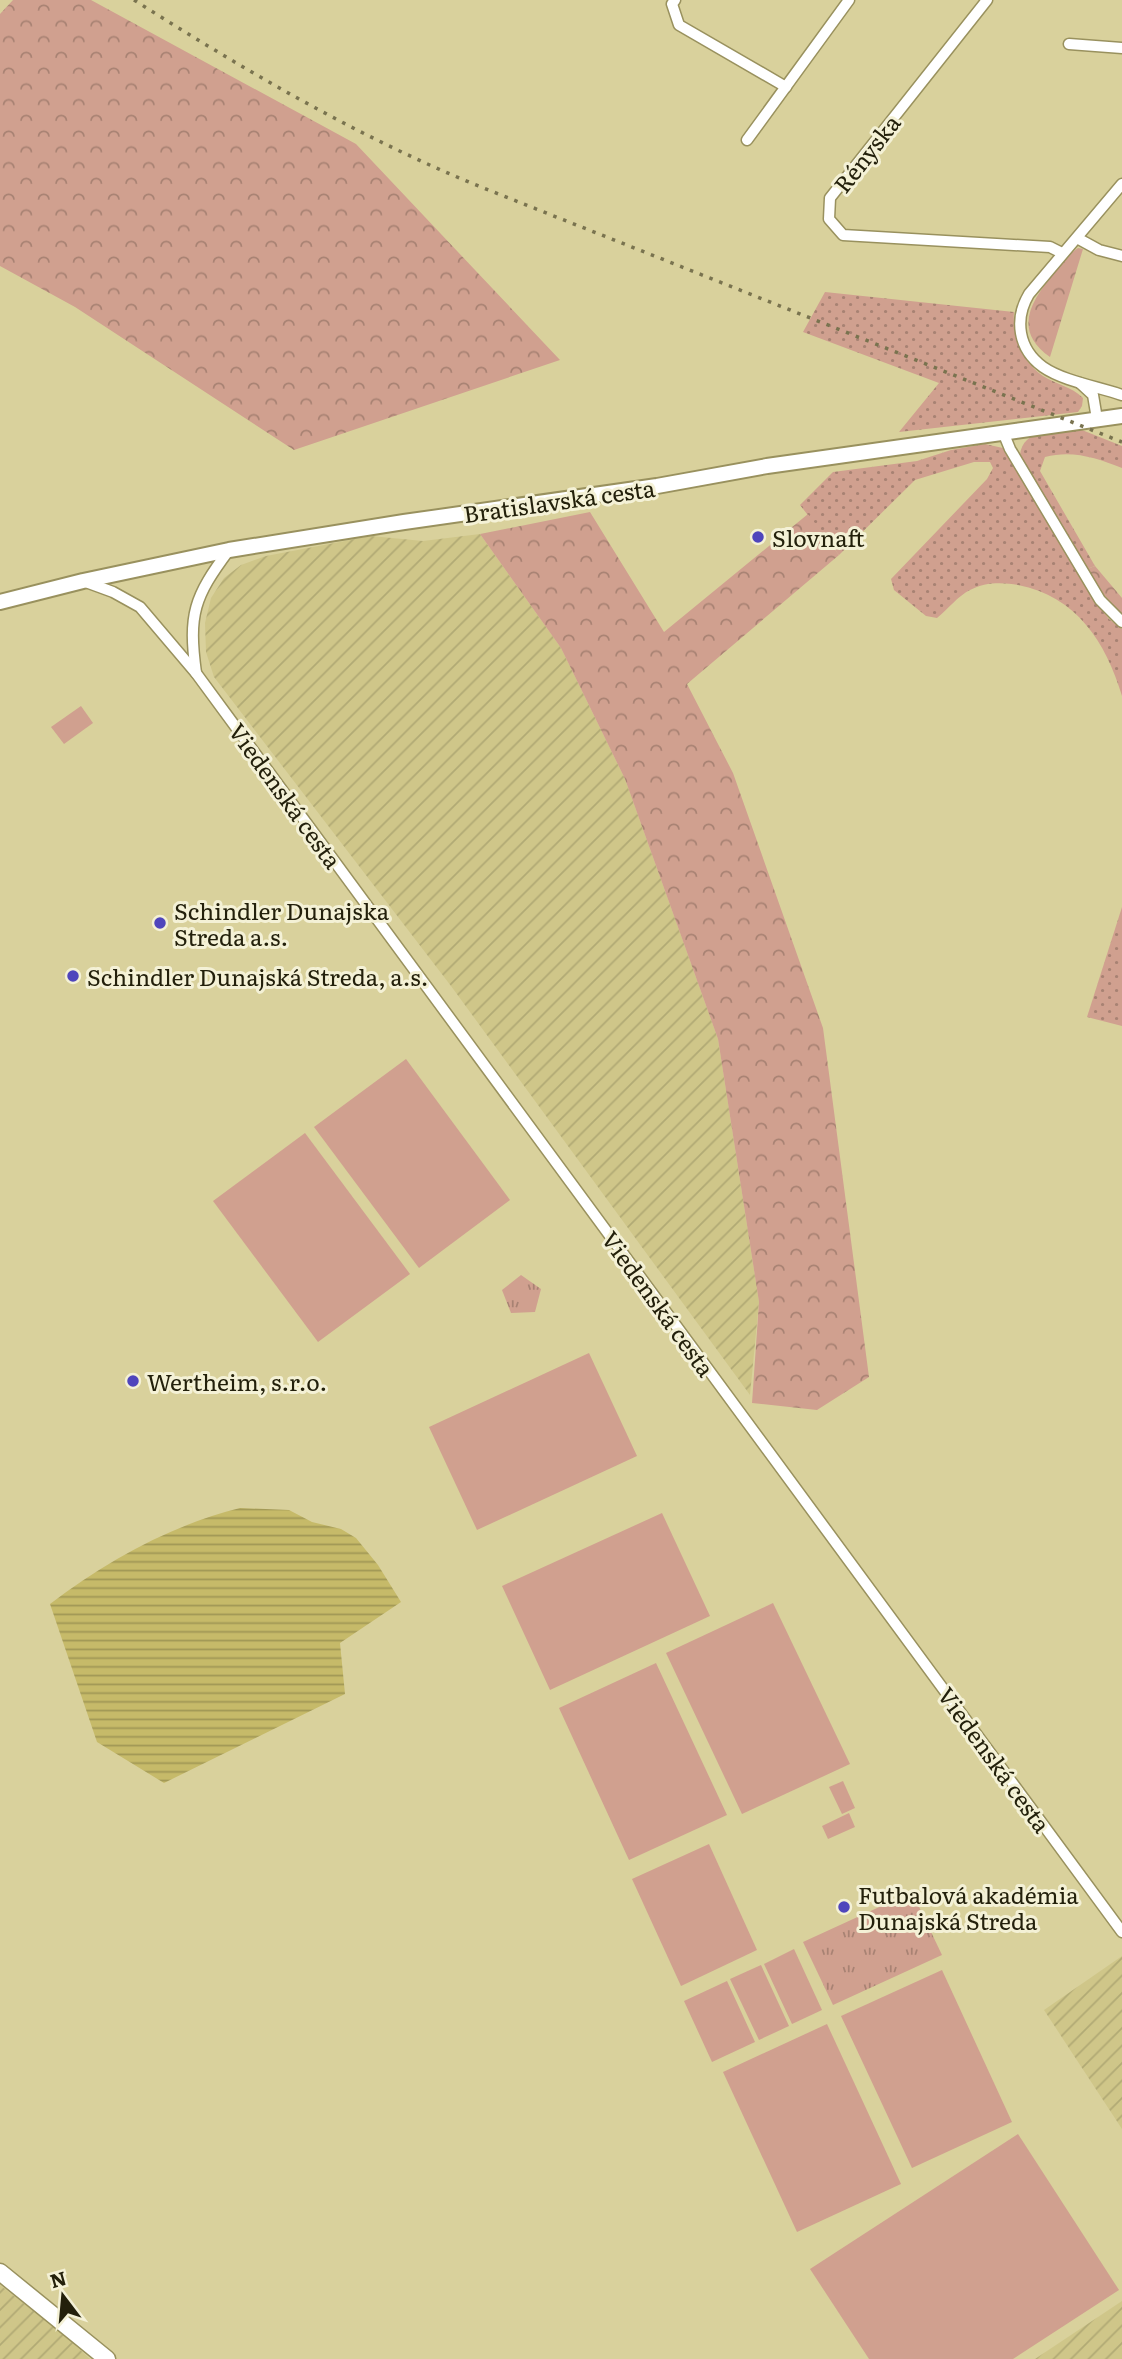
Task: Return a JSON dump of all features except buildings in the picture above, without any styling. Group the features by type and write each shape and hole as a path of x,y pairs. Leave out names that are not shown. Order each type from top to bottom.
{"main road":[{"path":"0,2272 107,2359"}],"street":[{"path":"675,0 672,4 679,25 786,87"},
{"path":"747,140 849,0"},
{"name":"Rényska","path":"987,0 830,198 829,219 843,235 1050,247 1062,253"},
{"path":"1069,44 1122,48"},
{"path":"1122,184 1029,294 1021,307 1019,323 1021,338 1035,360 1044,368 1122,395"},
{"path":"1077,238 1099,250 1122,256"},
{"path":"1077,381 1093,395 1097,419"},
{"name":"Bratislavská cesta","path":"0,602 229,550 1122,416"},
{"path":"1003,432 1010,449 1088,581 1100,600 1122,622"},
{"name":"Viedenská cesta","path":"196,673 191,636 195,607 202,589 229,550"},
{"name":"Viedenská cesta","path":"83,581 113,592 140,607 196,673 1122,1932"}],"shaded area":[{"path":"480,534 561,648 625,779 718,1039 759,1302 750,1395 451,986 214,677 206,652 205,623 211,598 224,578 241,565 266,556 371,536 423,541"},
{"path":"240,1508 289,1510 312,1522 341,1529 356,1538 378,1565 401,1602 340,1643 345,1694 164,1783 97,1742 50,1604 94,1573 140,1546 189,1524"},
{"path":"1122,1956 1122,2129 1044,2010"},
{"path":"0,2285 64,2335 90,2359 0,2359"},
{"path":"1122,2301 1122,2359 1035,2359"}],"green space":[{"path":"13,0 91,0 356,144 560,360 294,450 75,307 0,266 0,14"},
{"path":"1078,248 1083,249 1050,357 1038,347 1031,336 1029,315 1046,283"},
{"path":"825,292 1014,312 1017,339 1029,363 1043,376 1083,398 1082,406 1078,412 899,432 939,383 803,332"},
{"path":"1077,428 1122,446 1122,468 1094,458 1065,454 1045,457 1040,471 1095,566 1087,569 1020,455 1022,446 1034,436"},
{"path":"985,444 1003,448 1094,600 1109,619 1122,629 1122,696 1107,657 1097,640 1086,624 1056,599 1018,585 981,585 961,596 937,618 926,616 894,590 891,579 987,479 993,468 990,462 974,462 915,480 839,555 800,505 833,472 917,461 951,450"},
{"path":"590,512 664,632 808,514 839,555 687,684 733,773 823,1028 869,1377 817,1410 752,1403 759,1302 718,1039 625,779 561,648 480,534"},
{"path":"1095,566 1122,598 1122,615 1104,595 1087,569"},
{"path":"81,706 93,723 64,744 51,727"},
{"path":"1122,907 1122,1026 1087,1017"},
{"path":"406,1059 510,1200 419,1268 314,1127"},
{"path":"305,1133 410,1274 318,1342 213,1201"},
{"path":"521,1275 541,1289 535,1312 511,1313 502,1290"},
{"path":"589,1353 637,1456 477,1530 429,1427"},
{"path":"662,1513 710,1616 550,1690 502,1586"},
{"path":"773,1603 850,1764 742,1814 666,1653"},
{"path":"656,1663 727,1815 629,1860 559,1708"},
{"path":"843,1781 855,1808 842,1814 829,1787"},
{"path":"849,1813 855,1827 828,1839 822,1826"},
{"path":"709,1844 757,1950 681,1986 632,1879"},
{"path":"912,1892 942,1955 833,2005 803,1942"},
{"path":"794,1949 822,2010 792,2024 764,1964"},
{"path":"761,1965 789,2026 759,2040 730,1979"},
{"path":"942,1970 1012,2122 912,2168 841,2016"},
{"path":"727,1981 755,2042 712,2062 684,2001"},
{"path":"827,2024 901,2184 797,2232 723,2072"},
{"path":"1018,2134 1119,2290 1013,2359 869,2359 810,2269"}],"railway":[{"path":"134,0 303,101 435,168 1122,442"}],"place":[{"name":"Slovnaft","path":"758,537"},
{"name":"Schindler Dunajska Streda a.s.","path":"160,923"},
{"name":"Schindler Dunajská Streda, a.s.","path":"73,976"},
{"name":"Wertheim, s.r.o.","path":"133,1381"},
{"name":"Futbalová akadémia Dunajská Streda","path":"844,1907"}]}
